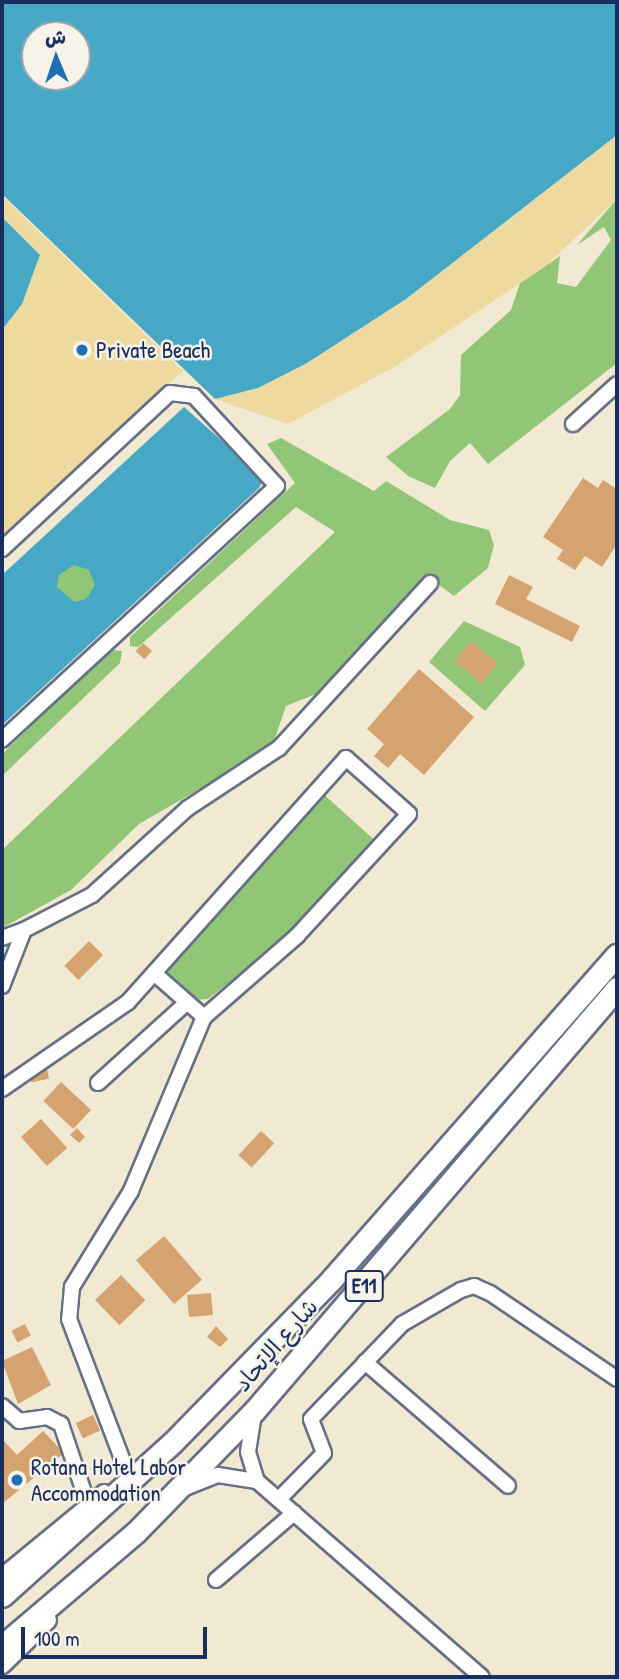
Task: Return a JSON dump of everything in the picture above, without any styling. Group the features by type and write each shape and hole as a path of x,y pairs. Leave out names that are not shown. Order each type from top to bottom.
{"highway":[{"name":"شارع الإتحاد","path":"2,1596 59,1548 173,1442 331,1280 617,955"},
{"name":"شارع الإتحاد","path":"2,1646 136,1532 255,1410 617,988"},
{"path":"581,1031 617,999"}],"main road":[{"path":"2,1664 136,1532"},
{"path":"2,1606 59,1548"}],"street":[{"path":"573,424 617,384"},
{"path":"2,549 170,393 194,396 275,478 277,486 2,740"},
{"path":"2,937 24,930 92,895 188,808 279,748 429,583"},
{"path":"2,1089 128,1002 346,758 409,814 297,936 204,1017 131,1191 69,1302 89,1381 128,1474"},
{"path":"2,986 24,930"},
{"path":"154,973 184,1005 204,1017"},
{"path":"98,1083 184,1005"},
{"path":"279,1499 324,1453 311,1419 407,1319 474,1286 617,1379"},
{"path":"365,1362 508,1486"},
{"path":"2,1406 19,1421 47,1416 61,1424 88,1504"},
{"path":"255,1410 248,1452 257,1480 482,1677"},
{"path":"2,1576 88,1504 173,1442"},
{"path":"171,1495 218,1475 257,1480"},
{"path":"216,1580 294,1513"},
{"path":"2,1559 20,1559"}],"green space":[{"path":"617,199 617,363 488,464 470,443 450,461 435,488 408,476 386,457 450,409 460,395 461,355 511,310 520,283 560,256 557,283 576,287 611,240 604,227 577,245"},
{"path":"281,438 374,491 386,481 450,520 489,530 494,545 488,568 454,596 427,576 326,690 286,706 272,747 139,824 71,890 2,928 2,850 335,532 296,507 138,647 130,646 130,637 295,483 267,444"},
{"path":"76,565 89,571 95,584 89,597 76,603 63,597 57,584 63,571"},
{"path":"464,621 520,647 525,665 485,711 429,662"},
{"path":"111,650 122,651 120,663 2,776 2,754"},
{"path":"320,791 380,845 285,939 208,999 195,1000 168,977 170,957"}],"sand":[{"name":"Private Beach","path":"617,135 617,199 543,268 396,366 288,424 215,399 258,388 307,363 406,299"},
{"name":"Private Beach","path":"2,196 183,371 2,539 2,330 22,304 40,255 2,216"}],"water":[{"path":"2,2 617,2 617,135 406,299 307,363 258,388 215,399 2,194"},
{"path":"2,217 40,255 22,304 2,330"},
{"path":"184,407 263,480 259,488 2,725 2,575","holes":["74,565 89,570 95,585 86,599 74,602 57,587 59,575"]}],"building":[{"path":"583,478 598,488 603,480 617,489 617,544 602,567 585,556 575,570 557,559 563,550 543,537"},
{"path":"509,575 533,587 526,599 580,626 572,642 495,604"},
{"path":"471,641 498,663 481,683 454,661"},
{"path":"143,643 152,651 145,659 136,651"},
{"path":"419,669 474,717 424,775 400,754 388,768 374,756 384,744 367,729"},
{"path":"89,941 103,955 78,980 64,966"},
{"path":"47,1069 49,1079 31,1082 29,1072"},
{"path":"61,1082 91,1110 73,1129 43,1101"},
{"path":"41,1119 67,1148 47,1166 21,1137"},
{"path":"77,1128 85,1137 79,1143 70,1135"},
{"path":"261,1131 274,1143 252,1167 238,1155"},
{"path":"164,1236 202,1280 174,1304 136,1260"},
{"path":"121,1275 145,1300 119,1325 95,1300"},
{"path":"211,1293 213,1315 189,1317 187,1295"},
{"path":"25,1324 31,1336 18,1342 12,1331"},
{"path":"216,1326 228,1339 220,1347 207,1337"},
{"path":"32,1347 51,1385 18,1404 2,1361"},
{"path":"93,1415 100,1430 83,1438 76,1423"},
{"name":"Rotana Hotel Labor Accommodation","path":"43,1431 64,1453 2,1504 2,1439 17,1455"}],"place":[{"name":"Private Beach","path":"82,350"},
{"name":"Rotana Hotel Labor Accommodation","path":"17,1480"}]}
